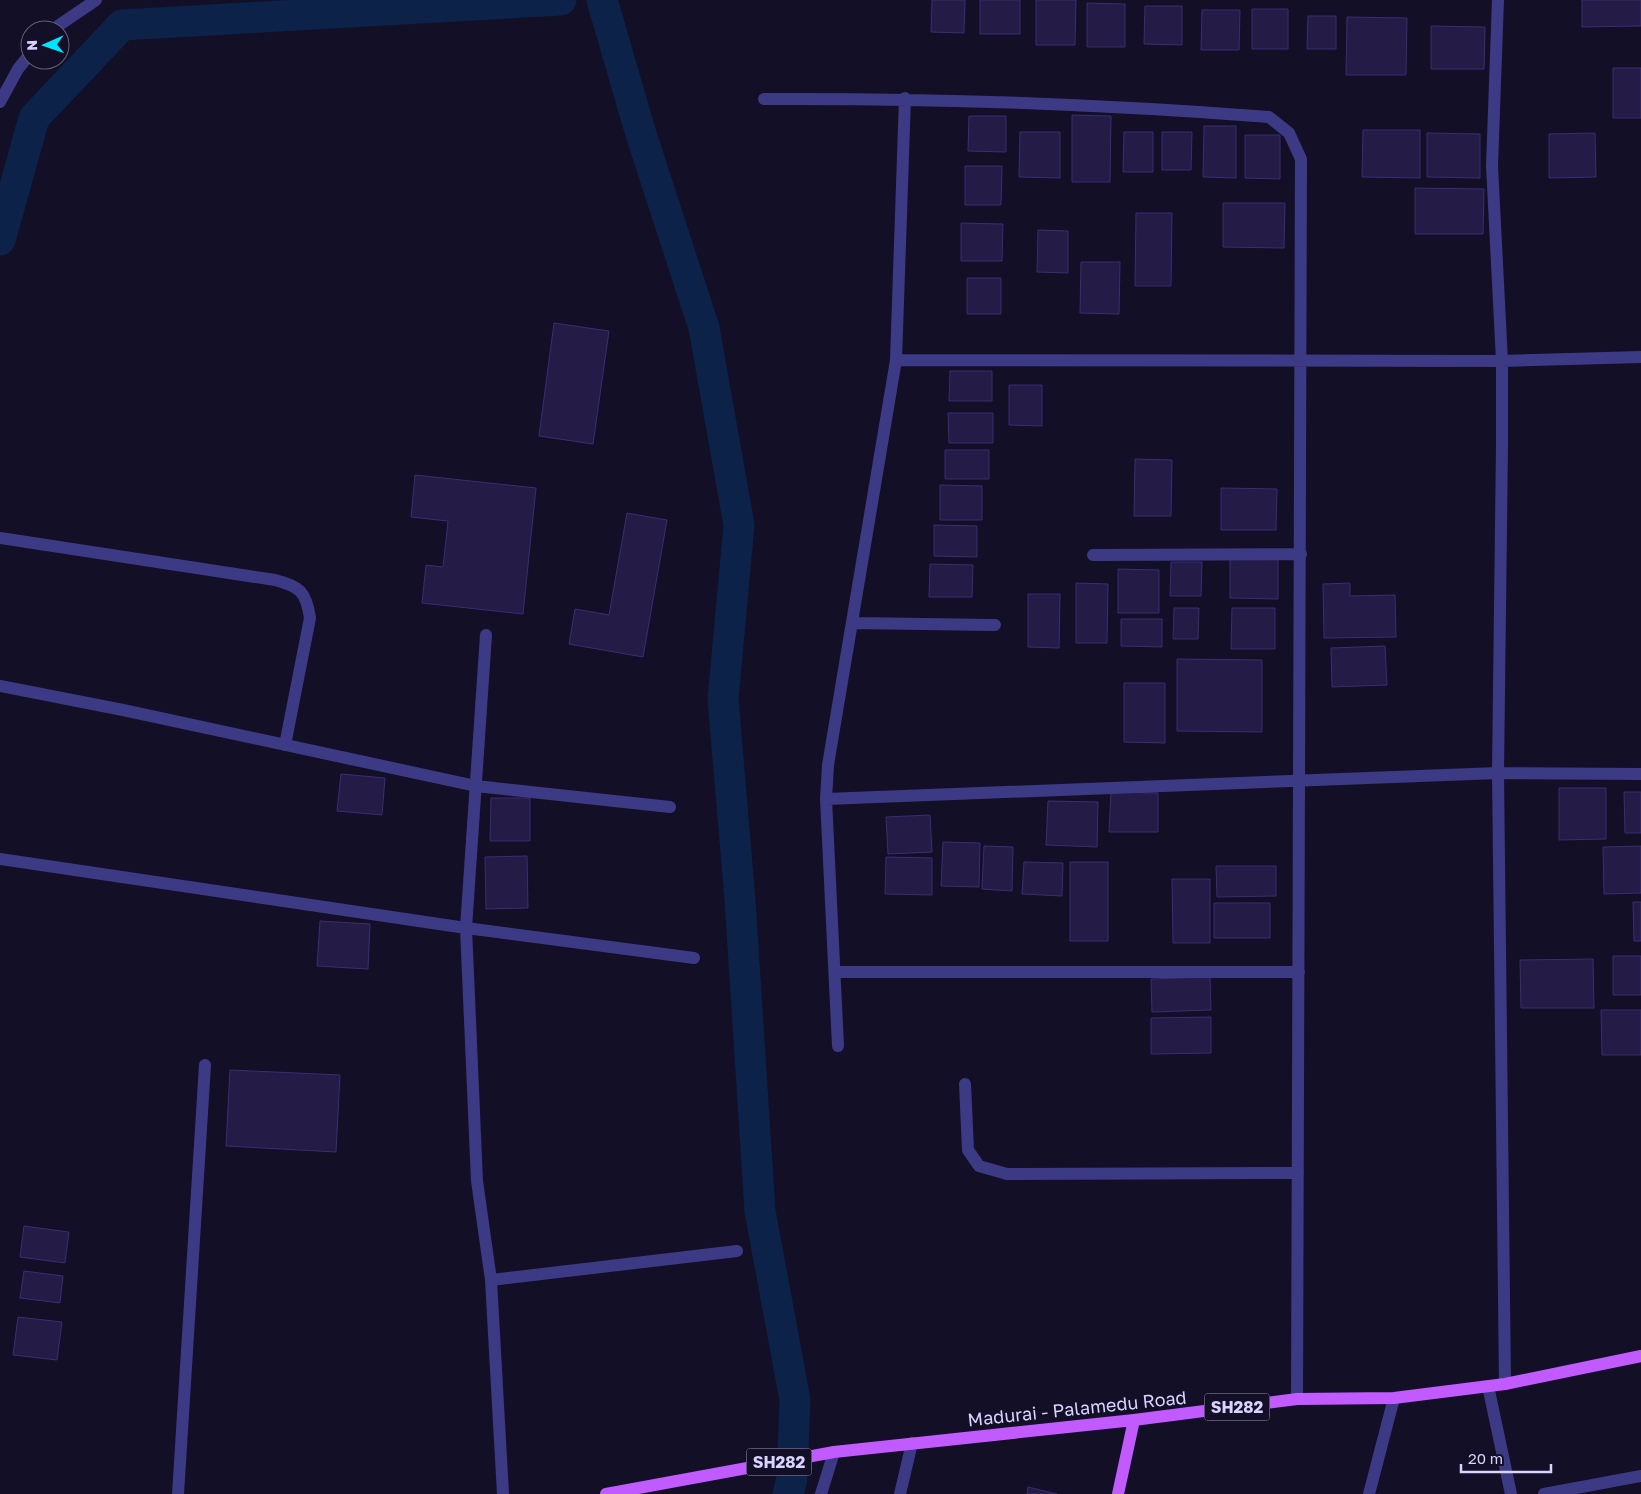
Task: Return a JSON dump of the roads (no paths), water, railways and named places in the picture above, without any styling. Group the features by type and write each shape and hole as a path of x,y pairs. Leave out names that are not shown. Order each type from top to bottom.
{"main road":[{"name":"Madurai - Palamedu Road","path":"606,1494 833,1452 1134,1420 1297,1399 1394,1398 1505,1384 1641,1356"},
{"path":"1118,1494 1134,1420"}],"street":[{"path":"67,20 96,0"},
{"path":"1498,0 1492,166 1502,361 1498,773 1505,1384"},
{"path":"0,102 20,66"},
{"path":"838,1046 826,799 828,765 896,360 905,98"},
{"path":"764,99 905,98 1121,106 1270,118 1289,133 1301,159 1302,361 1297,1399"},
{"path":"896,360 1502,361 1641,357"},
{"path":"0,538 275,580 295,586 307,598 310,618 285,745"},
{"path":"1093,556 1301,554"},
{"path":"852,622 995,626"},
{"path":"486,635 466,928 477,1181 490,1280 503,1494"},
{"path":"0,686 476,786 670,807"},
{"path":"826,799 1498,773 1641,774"},
{"path":"0,859 466,928 694,958"},
{"path":"835,972 1299,972"},
{"path":"178,1494 205,1064"},
{"path":"965,1084 968,1150 979,1166 1007,1174 1298,1173"},
{"path":"490,1280 737,1251"},
{"path":"1488,1386 1511,1494"},
{"path":"1370,1494 1394,1398"},
{"path":"900,1494 912,1443"},
{"path":"821,1494 833,1452"},
{"path":"1544,1494 1641,1476"}],"waterway":[{"path":"0,240 34,118 122,25 561,0"},
{"path":"602,0 640,131 704,328 739,525 723,699 740,900 760,1211 795,1400 792,1478 788,1494"}]}
